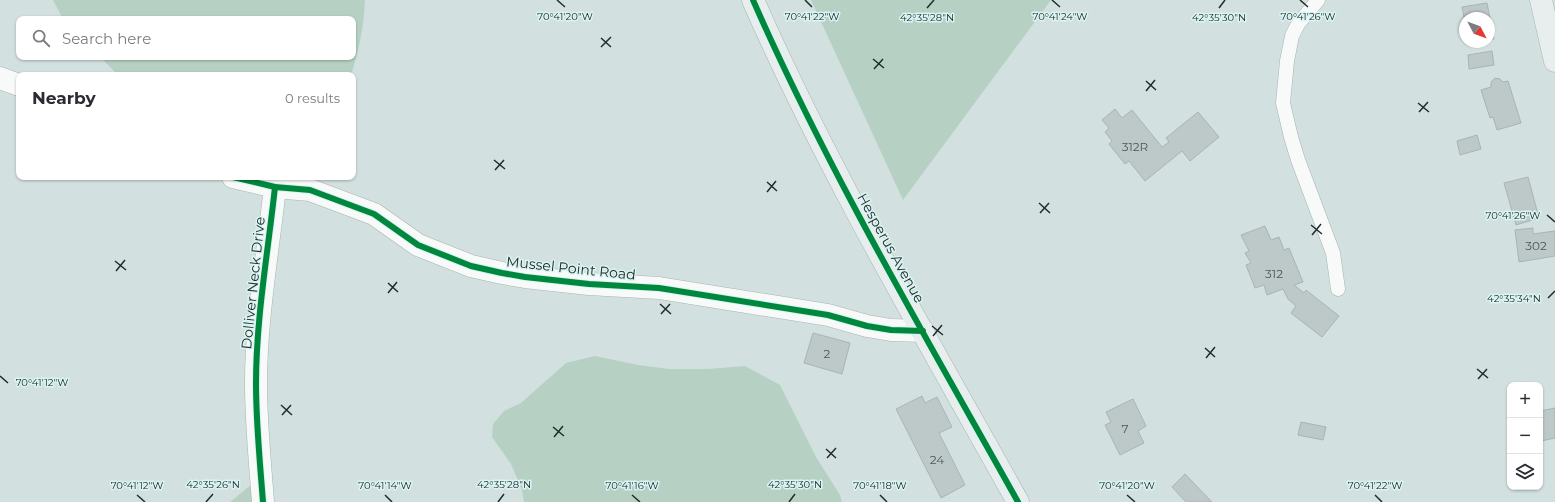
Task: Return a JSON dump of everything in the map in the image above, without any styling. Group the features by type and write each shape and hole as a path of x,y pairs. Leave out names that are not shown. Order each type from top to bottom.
{"street":[{"name":"Hesperus Avenue","path":"753,0 777,54 850,198 1018,502"},
{"path":"1541,0 1555,61"},
{"path":"0,78 16,84"},
{"name":"Mussel Point Road","path":"246,180 275,187 310,190 374,214 418,245 471,266 502,273 589,284 659,288 828,315 867,326 891,330 923,331"},
{"name":"Dolliver Neck Drive","path":"264,502 260,462 256,383 262,292 275,187"}],"lane":[{"path":"1318,0 1298,24 1292,36 1287,61 1283,103 1298,160 1333,253 1338,289"}],"green space":[{"path":"53,0 365,0 361,38 356,57 356,16 61,16"},
{"path":"811,0 1051,0 903,200"},
{"path":"103,60 355,60 352,72 115,72"},
{"path":"595,356 638,365 669,369 708,369 745,366 780,385 816,457 840,495 842,502 524,502 522,490 511,464 492,437 493,424 504,411 521,403 566,363"},
{"path":"256,481 258,502 230,502"}],"building":[{"path":"1487,3 1489,12 1463,12 1462,7"},
{"path":"1492,51 1494,65 1469,69 1468,55"},
{"path":"1495,78 1500,79 1503,82 1508,81 1521,123 1497,130 1493,117 1490,118 1481,90 1491,87 1491,82"},
{"path":"1115,109 1122,118 1132,110 1162,147 1169,142 1166,138 1198,112 1219,137 1190,161 1182,151 1145,181 1129,161 1125,164 1109,144 1112,141 1105,132 1109,128 1102,120"},
{"path":"1477,135 1481,149 1460,155 1457,141"},
{"path":"1528,177 1539,218 1516,225 1504,183"},
{"path":"1265,226 1271,240 1279,237 1284,250 1289,248 1303,282 1294,285 1304,293 1306,290 1339,316 1322,337 1291,313 1296,306 1288,299 1283,289 1267,295 1264,285 1255,288 1246,265 1251,263 1245,253 1249,251 1241,235"},
{"path":"1533,228 1533,234 1555,231 1555,256 1519,262 1515,230"},
{"path":"813,333 850,343 842,374 804,363"},
{"path":"922,396 925,403 937,397 952,427 939,433 965,485 941,498 896,409"},
{"path":"1133,399 1146,426 1138,431 1144,443 1120,455 1105,425 1111,422 1106,412"},
{"path":"1555,408 1555,438 1543,441 1543,418 1543,410"},
{"path":"1301,422 1326,427 1323,440 1298,435"},
{"path":"1185,474 1212,502 1186,502 1172,487"}],"cycle path":[{"path":"753,0 782,64 846,191 1018,502"},
{"path":"246,180 275,187 310,190 374,214 418,245 471,266 502,273 589,284 659,288 828,315 867,326 891,330 923,331"},
{"path":"263,502 258,443 256,384 260,310 275,187"}]}
